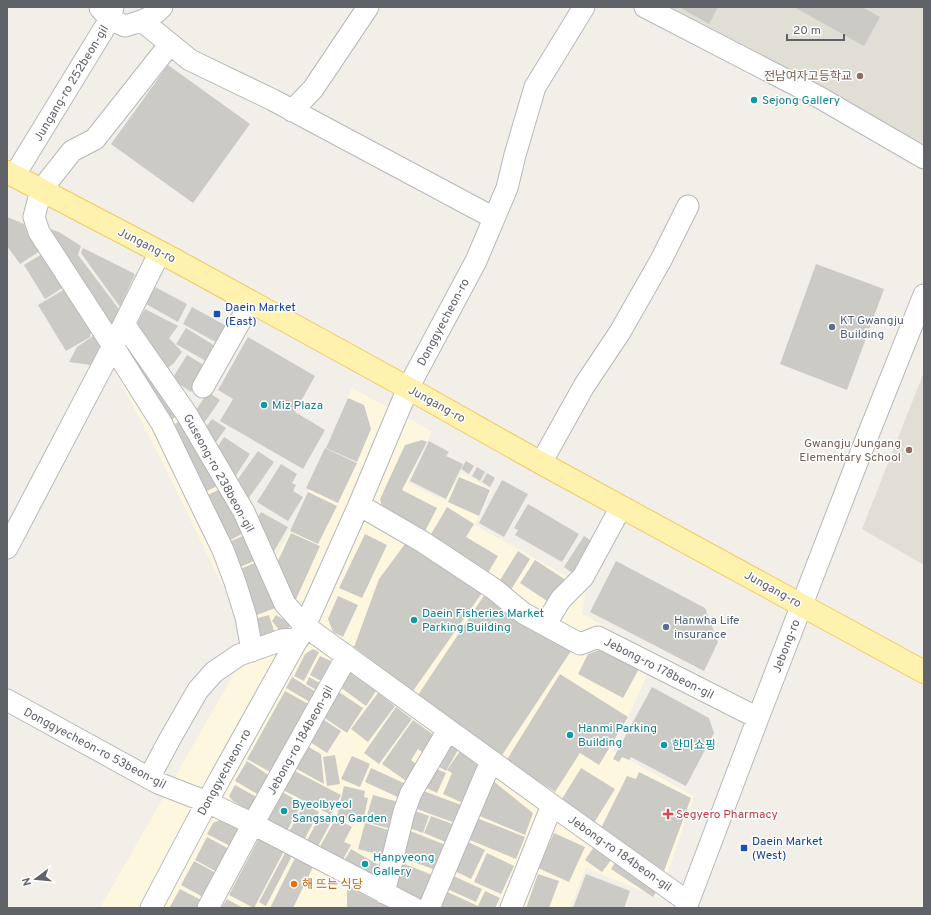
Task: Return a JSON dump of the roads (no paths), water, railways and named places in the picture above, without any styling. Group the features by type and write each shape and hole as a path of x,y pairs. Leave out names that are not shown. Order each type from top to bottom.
{"main road":[{"name":"Jungang-ro","path":"10,174 160,252 621,507 924,672"}],"street":[{"name":"Jungang-ro 252beon-gil","path":"10,174 108,11 125,26 147,19 156,14 162,7"},
{"path":"292,111 313,89 368,7"},
{"name":"Donggyecheon-ro","path":"151,908 207,802 302,632 359,505 408,388 476,261 507,188 534,88 584,7"},
{"path":"645,7 817,96 924,158"},
{"path":"142,21 190,60 292,111 494,218"},
{"path":"170,44 95,139 72,151 41,190 34,217 39,232 162,424 223,550 246,617 252,651"},
{"path":"541,463 584,386 620,332 661,260 688,206"},
{"path":"7,548 113,346 160,252"},
{"name":"Jebong-ro","path":"687,905 854,470 924,295"},
{"path":"203,386 251,302"},
{"name":"Guseong-ro 238beon-gil","path":"124,324 186,413 244,512 285,604 302,632"},
{"name":"Jebong-ro 178beon-gil","path":"359,505 423,542 494,589 523,613 580,644 598,637 758,718"},
{"path":"545,625 560,599 583,577 621,507"},
{"path":"149,778 198,690 214,672 239,655 302,632"},
{"name":"Jebong-ro 184beon-gil","path":"302,632 347,656 687,905"},
{"name":"Jebong-ro 184beon-gil","path":"208,908 347,656"},
{"name":"Donggyecheon-ro 53beon-gil","path":"7,700 158,783 207,802 253,824 414,908"},
{"path":"384,893 404,812 411,793 448,730"},
{"path":"429,908 491,761"},
{"path":"511,908 552,805"}],"place":[{"name":"전남여자고등학교","path":"860,76"},
{"name":"Sejong Gallery","path":"754,100"},
{"name":"Daein Market (East)","path":"217,314"},
{"name":"KT Gwangju Building","path":"832,327"},
{"name":"Miz Plaza","path":"264,405"},
{"name":"Gwangju Jungang Elementary School","path":"909,450"},
{"name":"Daein Fisheries Market Parking Building","path":"414,620"},
{"name":"Hanwha Life insurance","path":"666,627"},
{"name":"Hanmi Parking Building","path":"570,735"},
{"name":"한미쇼핑","path":"664,745"},
{"name":"Byeolbyeol Sangsang Garden","path":"284,811"},
{"name":"Segyero Pharmacy","path":"668,814"},
{"name":"Daein Market (West)","path":"744,848"},
{"name":"Hanpyeong Gallery","path":"365,864"},
{"name":"해 뜨는 식당","path":"294,884"}]}
